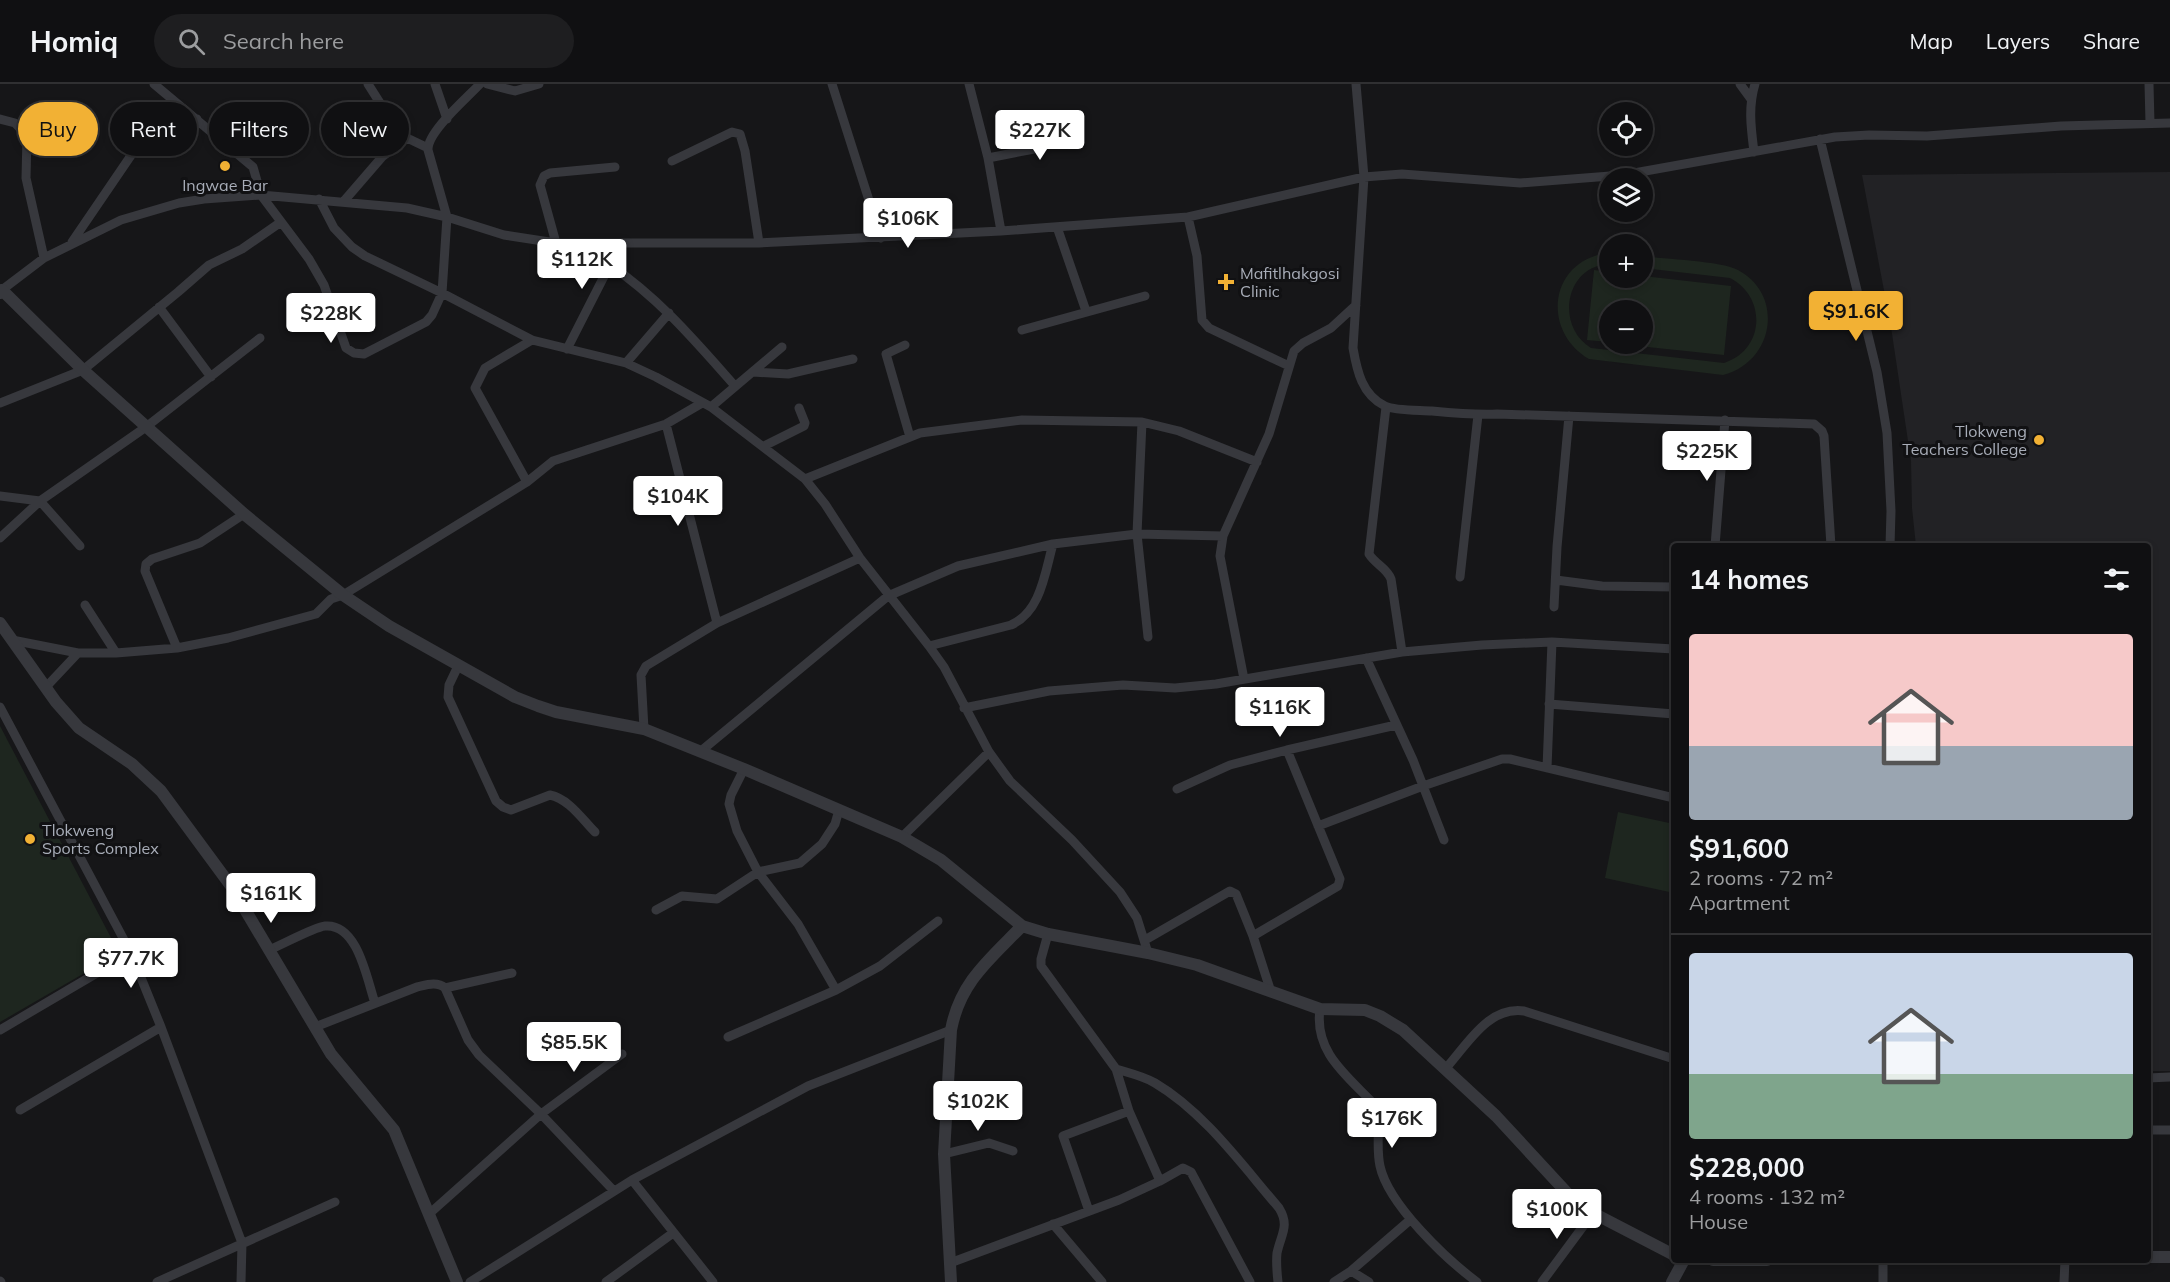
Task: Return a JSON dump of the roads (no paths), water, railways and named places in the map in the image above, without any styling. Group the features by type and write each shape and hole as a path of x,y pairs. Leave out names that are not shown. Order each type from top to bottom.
{"street":[{"path":"154,84 172,102"},
{"path":"368,84 379,102"},
{"path":"435,84 447,119"},
{"path":"197,127 253,167 261,195 309,259 324,285 346,348 354,353 364,354 422,325 432,315 442,293 447,217 428,148 431,137 480,84"},
{"path":"487,84 515,91 539,84"},
{"path":"832,84 882,238"},
{"path":"969,84 988,158 1001,231"},
{"path":"1356,84 1364,177 1353,348 1361,382 1372,396 1386,407 1478,415 1809,423 1822,431 1824,436 1831,543"},
{"path":"1740,84 1751,99"},
{"path":"1754,152 1750,112 1755,84"},
{"path":"2149,84 2150,123"},
{"path":"988,158 1034,149 1042,135 1041,115"},
{"path":"4,120 25,132 28,140 26,178 44,258"},
{"path":"1671,1253 1593,1213 1569,1195 1496,1116 1446,1068 1403,1030 1380,1016 1365,1010 1320,1009 1197,965 1048,934 1022,926 941,860 902,837 644,729 556,712 456,671 343,595 244,514 146,427 1,291 44,258 121,220 179,203 261,195 407,207 504,235 556,243 759,243 1001,231 1188,217 1364,177 1402,174 1520,183 1623,175 1820,139 1869,135 1927,136 2061,126 2170,123"},
{"path":"672,160 732,132 740,134 745,151 759,243"},
{"path":"409,139 428,148"},
{"path":"1820,139 1877,372 1887,433 1891,511 1890,543"},
{"path":"70,244 131,156"},
{"path":"344,201 383,156"},
{"path":"556,243 540,185 544,176 550,173 615,167"},
{"path":"319,199 334,228 352,247 365,256 532,340 626,363 656,377 706,405 805,478 860,558 944,667 989,752 1010,781 1072,840 1120,892 1137,918 1148,953"},
{"path":"1188,217 1197,256 1202,320 1209,328 1289,366"},
{"path":"0,403 84,370 209,265 242,249 281,222"},
{"path":"1057,227 1086,311"},
{"path":"567,349 621,243"},
{"path":"610,265 630,278 669,313 735,386"},
{"path":"1022,330 1145,296"},
{"path":"1244,679 1220,556 1223,536 1269,434 1294,351 1303,343 1331,328 1356,305"},
{"path":"159,307 211,377"},
{"path":"626,363 669,313"},
{"path":"0,538 40,501 146,427 261,338"},
{"path":"527,482 475,388 485,368 532,340"},
{"path":"905,345 886,354 910,437"},
{"path":"12,640 78,653 116,653 177,648 228,638 316,614 332,599 343,595 527,482 553,461 666,424 706,405 735,386 782,347"},
{"path":"753,372 788,374 853,359"},
{"path":"1386,407 1369,554 1374,562 1389,574 1391,579 1402,652"},
{"path":"764,446 804,426 799,408"},
{"path":"1460,577 1478,415"},
{"path":"1554,607 1569,416"},
{"path":"805,478 920,433 1022,420 1142,422 1179,431 1257,462"},
{"path":"1715,543 1725,420"},
{"path":"1142,422 1137,534 1148,637"},
{"path":"666,424 717,623"},
{"path":"0,496 40,501 80,546"},
{"path":"177,648 145,571 146,564 152,559 200,543 244,514"},
{"path":"701,751 888,596 958,566 1053,544 1137,534 1223,536"},
{"path":"929,646 1021,621 1029,613 1038,595 1053,544"},
{"path":"644,729 641,675 643,670 658,657 717,623 860,558"},
{"path":"1557,580 1602,586 1671,587"},
{"path":"85,605 116,653"},
{"path":"0,623 79,728 132,764 161,791 231,886 335,1060 394,1130 457,1282"},
{"path":"1547,768 1552,642"},
{"path":"964,708 1049,691 1123,685 1174,688 1244,679 1402,652 1482,645 1552,642 1671,649"},
{"path":"46,687 78,653"},
{"path":"1366,658 1423,786 1444,840"},
{"path":"456,671 449,685 448,697 499,804 511,810 550,795 555,796 564,801 595,832"},
{"path":"1549,704 1671,714"},
{"path":"0,707 131,953 242,1242 241,1282"},
{"path":"1177,789 1230,765 1396,725"},
{"path":"1253,936 1338,885 1340,879 1287,750"},
{"path":"902,837 989,752"},
{"path":"1318,826 1502,759 1671,797"},
{"path":"744,769 729,804 737,831 758,872 798,924 836,990"},
{"path":"656,910 682,896 717,899 758,872 800,863 822,844 835,824 839,810"},
{"path":"1145,940 1232,891 1236,894 1253,936 1271,992"},
{"path":"728,1037 836,990 880,966 938,921"},
{"path":"269,950 324,926 342,930 355,944 375,1003"},
{"path":"951,1282 944,1154 954,1012 969,982 1022,926"},
{"path":"1048,934 1041,966 1116,1070 1129,1111 1160,1181"},
{"path":"0,1030 131,953"},
{"path":"445,988 512,973"},
{"path":"315,1027 417,987 441,985 445,988 468,1040 479,1056 541,1114 614,1191"},
{"path":"1320,1009 1318,1020 1323,1045 1331,1059 1372,1102 1377,1111 1381,1172 1386,1184 1410,1220 1477,1282"},
{"path":"1446,1068 1486,1022 1507,1010 1524,1011 1671,1058"},
{"path":"20,1110 161,1027"},
{"path":"470,1282 632,1180 808,1086 951,1030"},
{"path":"429,1214 541,1114 622,1054"},
{"path":"1116,1070 1155,1082 1177,1099 1209,1127 1279,1208 1285,1216 1286,1224 1277,1255 1278,1282"},
{"path":"2151,1078 2170,1077"},
{"path":"1089,1211 1063,1136 1129,1111"},
{"path":"2151,1130 2170,1130"},
{"path":"944,1154 989,1143 1013,1151"},
{"path":"950,1263 1089,1211 1160,1181 1183,1168 1191,1172 1250,1282"},
{"path":"632,1180 712,1282"},
{"path":"157,1282 335,1202"},
{"path":"1542,1282 1593,1213"},
{"path":"1334,1282 1351,1271 1410,1220"},
{"path":"1053,1224 1102,1282"},
{"path":"606,1282 673,1233"},
{"path":"2151,1257 2170,1257"},
{"path":"1672,1282 1682,1263"},
{"path":"1883,1263 1883,1282"},
{"path":"2064,1282 2065,1263"},
{"path":"1351,1271 1369,1282"}],"place":[{"name":"Ingwae Bar","path":"225,166"},
{"name":"Mafitlhakgosi Clinic","path":"1226,282"},
{"name":"Tlokweng Teachers College","path":"2039,440"},
{"name":"Tlokweng Sports Complex","path":"30,839"}]}
